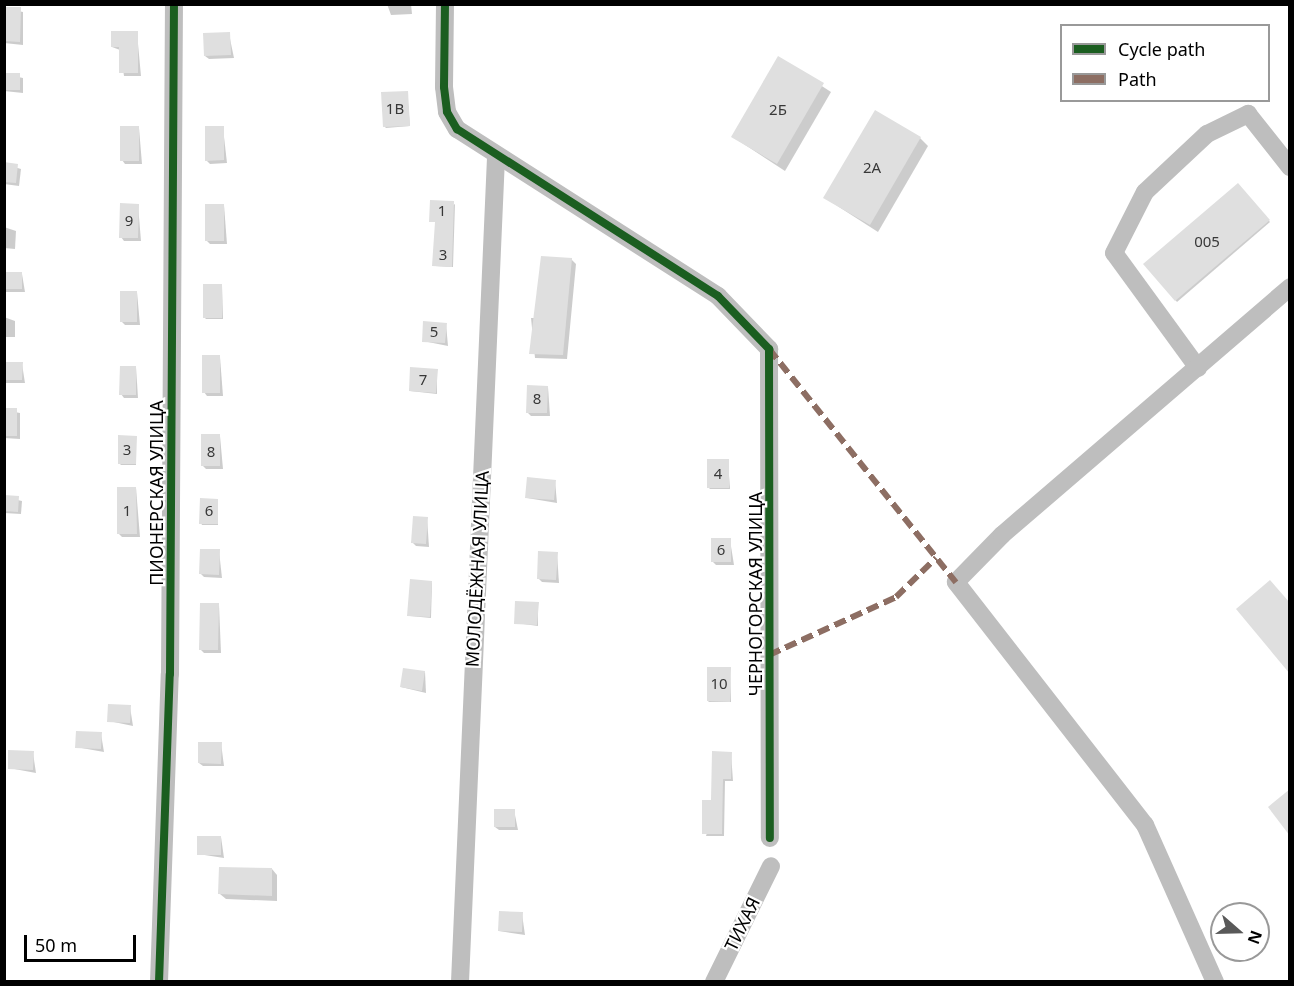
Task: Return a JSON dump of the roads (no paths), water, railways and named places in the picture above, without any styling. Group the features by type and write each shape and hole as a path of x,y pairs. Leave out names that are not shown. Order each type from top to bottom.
{"street":[{"name":"ПИОНЕРСКАЯ УЛИЦА","path":"159,981 170,674 174,4"},
{"path":"445,4 447,112 457,129 496,157"},
{"path":"1198,368 1114,253 1145,192 1207,134 1248,114 1290,167"},
{"name":"ЧЕРНОГОРСКАЯ УЛИЦА","path":"496,157 718,296 769,349 770,838"},
{"name":"МОЛОДЁЖНАЯ УЛИЦА","path":"460,981 496,157"},
{"path":"1215,981 1145,825 957,582 1002,535 1290,287"},
{"name":"ТИХАЯ","path":"714,981 771,866"}]}
